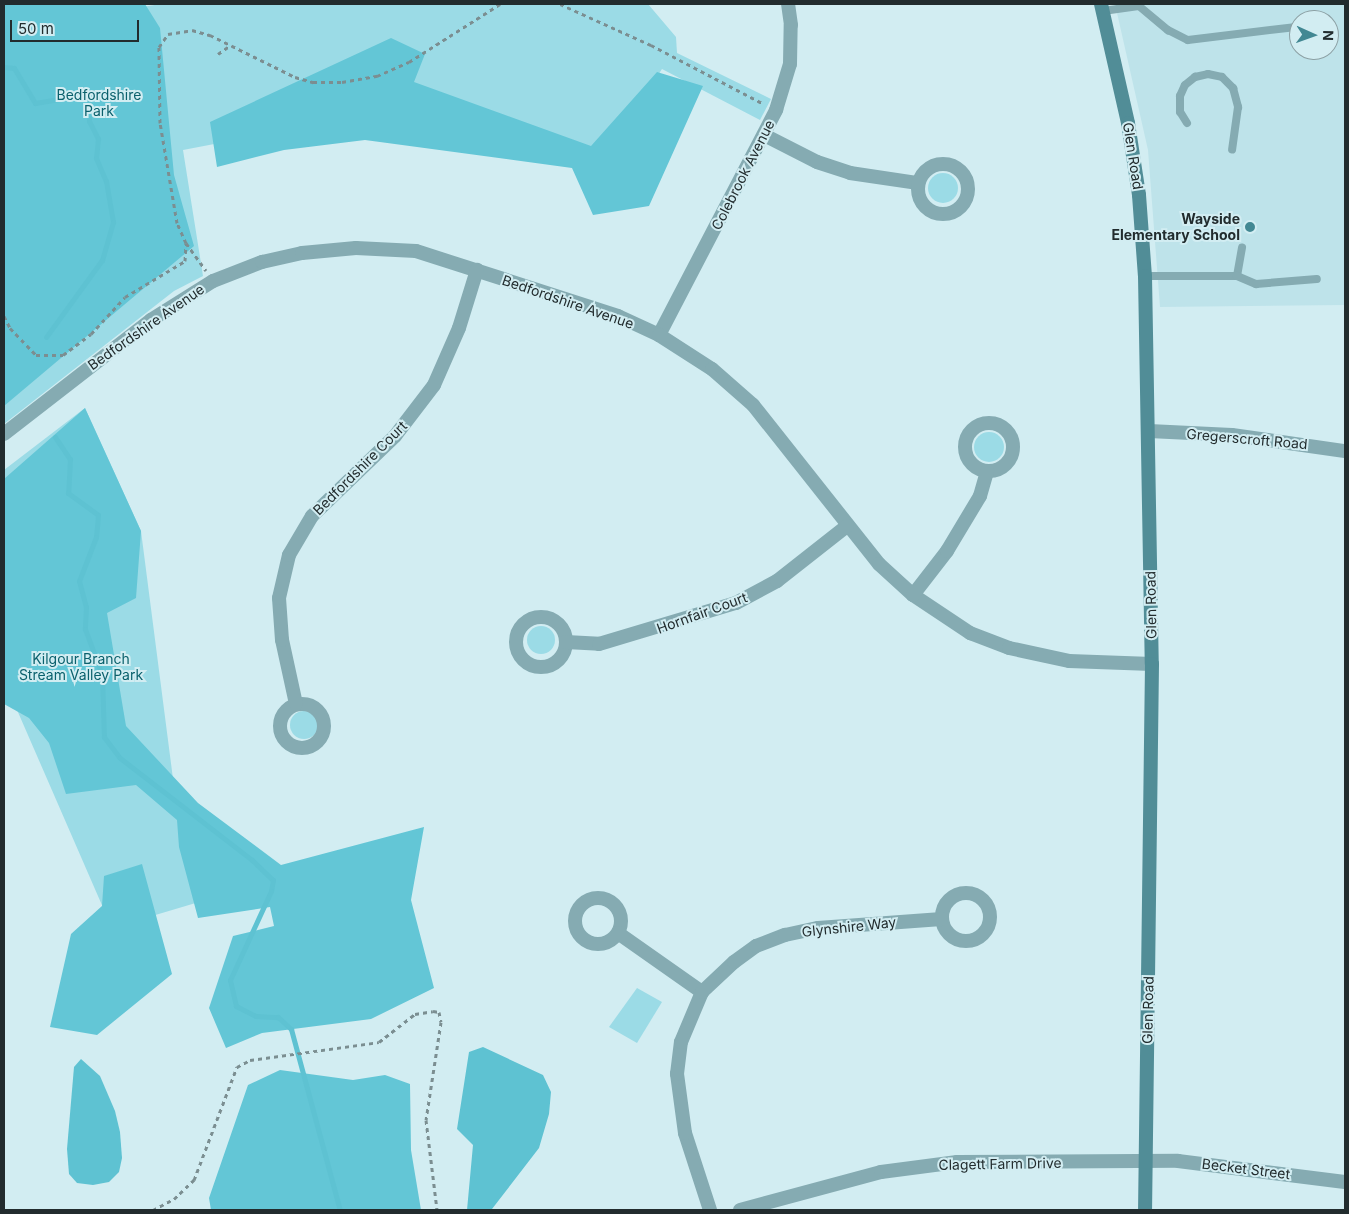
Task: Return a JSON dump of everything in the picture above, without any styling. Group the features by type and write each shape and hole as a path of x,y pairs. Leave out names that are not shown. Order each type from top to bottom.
{"main road":[{"name":"Glen Road","path":"1102,7 1128,123 1138,186 1145,276 1152,664 1145,1210"}],"street":[{"name":"Colebrook Avenue","path":"659,335 776,110 790,64 791,25 788,4"},
{"path":"764,135 817,162 850,174 918,183"},
{"name":"Bedfordshire Avenue","path":"4,434 151,320 213,281 262,262 302,254 356,248 416,252 618,316 659,335 712,369 753,405 878,564 913,595 970,633 1009,648 1069,661 1152,664"},
{"name":"Bedfordshire Court","path":"296,704 282,640 279,598 289,555 312,516 395,436 434,385 459,328 477,270"},
{"name":"Gregerscroft Road","path":"1148,431 1232,435 1345,451"},
{"path":"913,595 947,551 980,496 987,471"},
{"name":"Hornfair Court","path":"566,642 599,644 736,603 777,581 847,526"},
{"name":"Glynshire Way","path":"710,1210 685,1132 678,1074 682,1042 702,992 734,962 756,946 785,935 818,928 942,919"},
{"path":"618,933 702,992"},
{"name":"Becket Street","path":"1146,1163 1178,1161 1345,1182"},
{"name":"Clagett Farm Drive","path":"740,1210 872,1174 957,1162 1146,1163"}],"lane":[{"path":"1102,7 1139,6 1168,30 1188,40 1289,28"},
{"path":"1187,124 1180,112 1180,96 1185,85 1195,77 1208,74 1222,77 1233,88 1238,107 1232,150"},
{"path":"1237,276 1242,247"},
{"path":"1145,276 1237,276 1256,284 1317,279"}],"path":[{"path":"213,281 186,242 177,224 162,144 159,47 168,34 182,30 210,35 295,77 313,82 358,80 409,62 500,4"},
{"path":"560,4 651,45 776,110"},
{"path":"218,54 231,46"},
{"path":"4,316 10,328 36,354 63,355 91,334 125,297 183,264 186,242"},
{"path":"153,1210 174,1198 194,1180 237,1067 250,1060 379,1042 415,1014 433,1010 439,1012 441,1022 426,1120 437,1210"}],"shaded area":[{"name":"Wayside Elementary School","path":"1115,4 1345,4 1345,305 1160,307 1148,150"},
{"path":"483,1047 543,1075 551,1092 549,1114 539,1148 492,1209 467,1210 473,1145 457,1129 469,1052"},
{"path":"81,1059 100,1076 115,1111 120,1132 122,1158 119,1172 109,1182 93,1185 77,1183 69,1174 67,1149 74,1067"}],"green space":[{"name":"Bedfordshire Park","path":"4,4 129,9 161,4 648,4 676,37 677,53 771,99 760,120 662,69 599,164 479,138 261,135 183,150 203,276 174,291 4,424"},
{"path":"4,4 145,4 160,28 174,175 194,246 4,406"},
{"path":"391,38 425,54 414,82 591,146 657,72 703,86 649,206 593,215 572,168 365,140 284,150 217,167 210,122"},
{"path":"943,173 949,174 957,182 957,194 949,202 943,203 937,202 929,194 928,188 929,182 937,174"},
{"name":"Kilgour Branch Stream Valley Park","path":"85,408 141,531 176,802 269,881 142,919 108,919 4,680 4,470"},
{"path":"85,408 141,531 136,598 107,613 126,726 198,803 281,865 424,827 411,900 434,988 371,1019 262,1033 226,1048 209,1008 233,936 274,926 270,907 198,918 179,847 177,820 136,785 66,794 49,743 29,718 4,704 4,479"},
{"path":"989,432 995,433 1003,441 1003,453 995,461 989,462 983,461 975,453 974,447 975,441 983,433"},
{"path":"541,626 551,630 555,640 551,650 541,654 531,650 527,640 531,630"},
{"path":"304,711 314,715 318,725 314,735 304,739 294,735 290,725 294,715"},
{"path":"142,864 172,974 97,1035 50,1027 71,934 102,906 104,876"},
{"path":"637,988 662,1002 637,1043 609,1027"},
{"path":"280,1070 353,1080 385,1075 410,1084 411,1150 421,1210 211,1210 209,1198 248,1085"}],"waterway":[{"path":"4,67 14,68 35,103 89,94 89,121 98,139 96,158 106,181 113,222 102,260 46,337"},
{"path":"55,437 70,459 68,493 98,515 96,537 79,581 86,607 85,629 102,675 104,737 120,758 252,860 273,880 271,891 230,980 236,1006 256,1016 278,1017 291,1029 340,1210"}],"place":[{"name":"Wayside Elementary School","path":"1250,227"}]}
